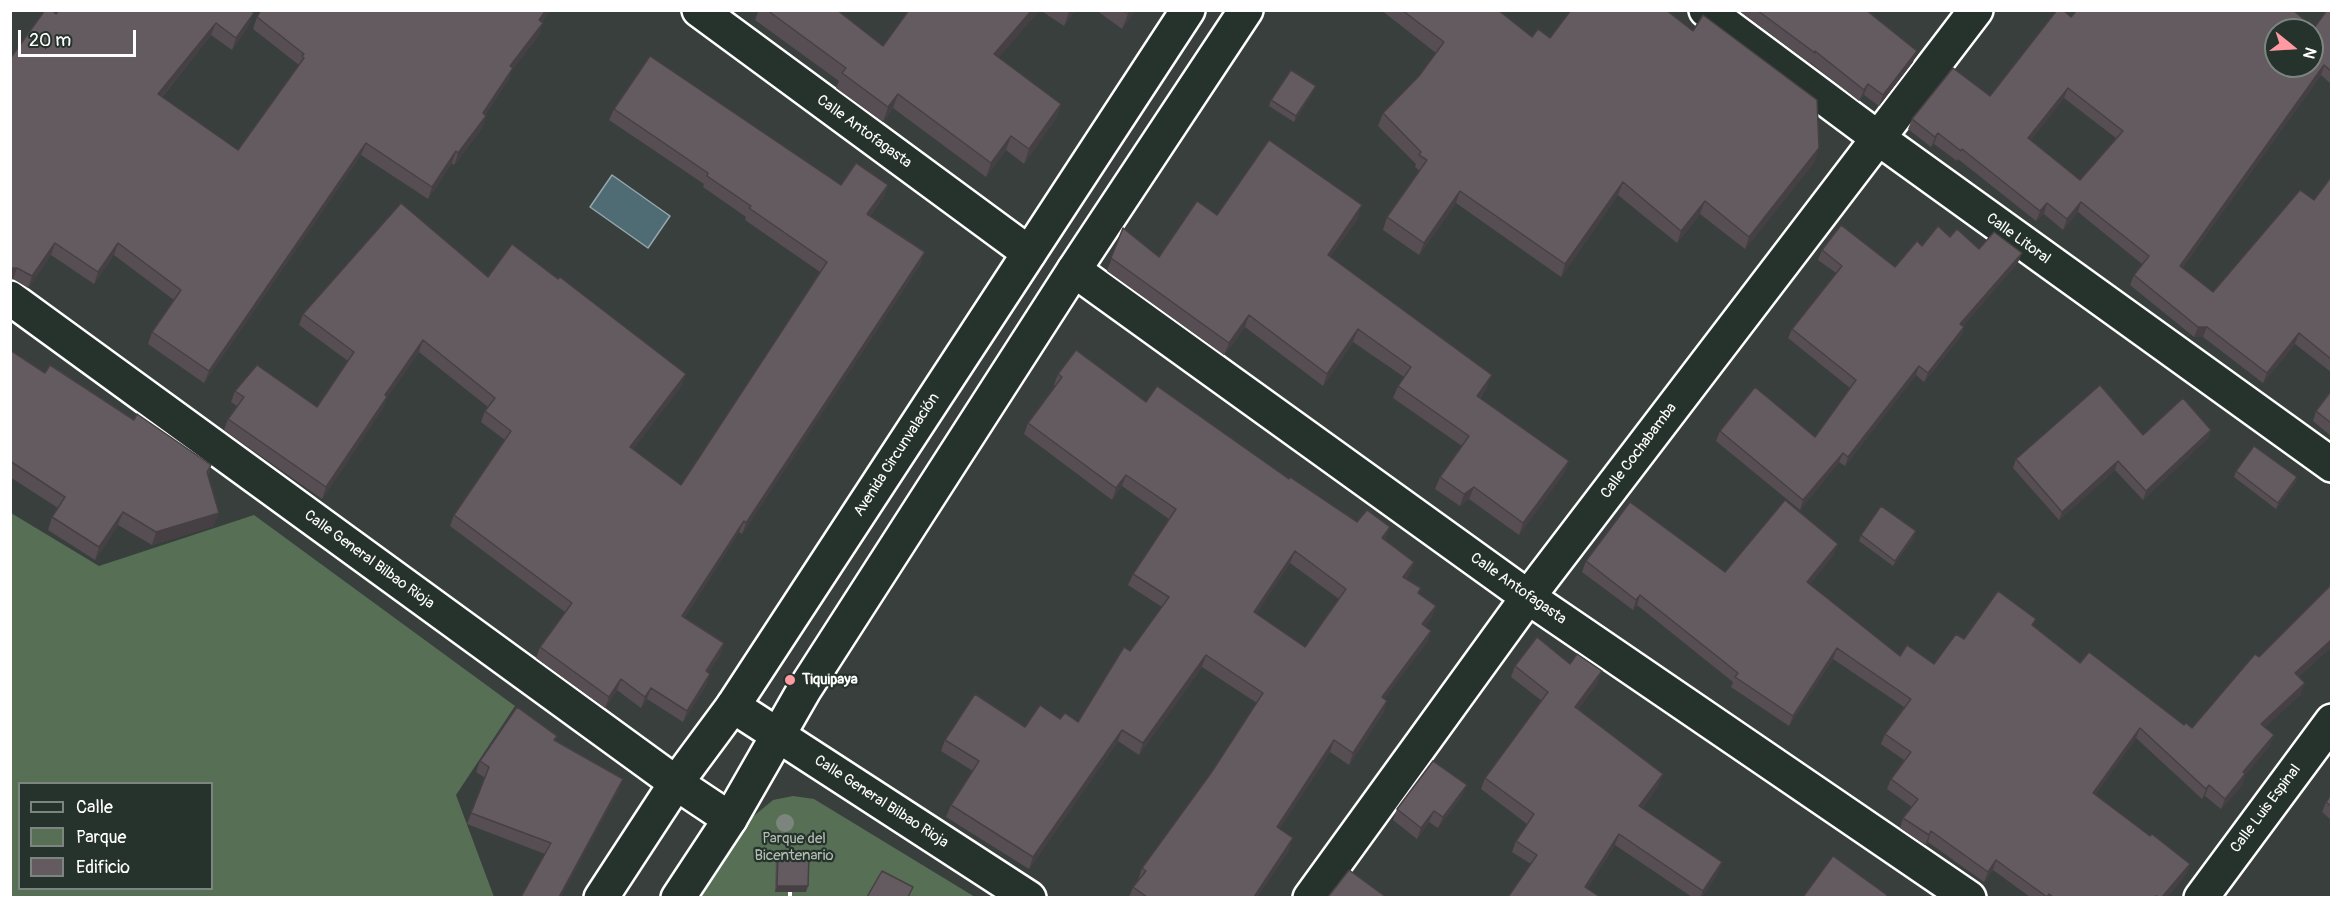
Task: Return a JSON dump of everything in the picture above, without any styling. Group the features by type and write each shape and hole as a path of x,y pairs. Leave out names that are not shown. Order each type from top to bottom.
{"street":[{"name":"Calle Antofagasta","path":"699,10 1029,253"},
{"name":"Avenida Circunvalación","path":"601,897 676,783 733,706 1188,10"},
{"path":"678,897 730,819 777,734 1074,270 1246,10"},
{"name":"Calle Litoral","path":"1706,10 1878,138 2331,465"},
{"name":"Calle Cochabamba","path":"1310,897 1528,597 1976,10"},
{"name":"Calle Antofagasta","path":"1074,270 1528,597 1970,897"},
{"name":"Calle General Bilbao Rioja","path":"10,298 676,783 730,819"},
{"name":"Calle General Bilbao Rioja","path":"733,706 1029,897"},
{"name":"Calle Luis Espinal","path":"2201,897 2331,722"}],"green space":[{"path":"11,513 99,566 254,515 515,706 456,795 494,897 11,897"},
{"name":"Parque del Bicentenario","path":"793,796 814,799 975,897 700,898 750,819 773,800"}],"water":[{"path":"612,175 670,216 648,248 590,207"}],"building":[{"path":"45,10 51,10 56,14 59,10 250,10 254,13 236,38 216,23 158,94 238,150 304,58 302,56 304,54 257,17 261,10 546,10 539,20 543,23 510,66 513,68 483,113 486,116 458,153 456,151 432,187 366,143 209,371 152,332 181,290 118,243 98,272 55,243 32,276 17,268 10,268 10,59"},
{"path":"767,10 837,10 883,46 909,10 1032,10 994,54 1061,104 1029,149 1011,136 991,163 898,94 888,107 842,73 846,68"},
{"path":"1402,10 1498,10 1532,37 1538,29 1550,38 1571,10 1666,10 1693,31 1703,15 1817,100 1819,148 1749,237 1705,201 1681,231 1623,182 1565,264 1460,191 1424,243 1387,217 1427,160 1419,155 1421,152 1383,113 1419,76 1444,42"},
{"path":"1757,10 1866,10 1917,51 1883,95 1868,84 1864,90 1815,51 1815,53"},
{"path":"2057,10 2063,10 2071,17 2077,10 2293,10 2302,18 2264,18 2264,78 2315,78 2180,266 2213,292 2300,190 2314,200 2331,177 2331,359 2299,333 2267,373 2207,327 2198,327 2134,275 2149,256 2081,202 2067,219 2047,203 2040,211 1962,149 1961,151 1938,133 1935,137 1912,119 1953,68 1990,96","holes":["2068,88 2123,131 2080,180 2028,138"]},
{"path":"2327,10 2331,10 2331,71 2324,65 2324,18 2321,18"},
{"path":"650,56 841,185 856,163 888,185 867,214 925,252 682,616 724,643 706,671 710,674 687,711 651,688 645,697 621,679 609,697 540,647 572,603 454,515 511,431 485,411 495,398 423,340 326,487 228,419 244,397 235,391 257,365 317,407 354,352 303,314 401,203 488,277 512,244 558,279 560,277 686,374 630,447 681,485 827,262 749,208 751,206 707,176 708,173 614,109"},
{"path":"1291,70 1316,86 1296,116 1271,100"},
{"path":"1269,140 1362,205 1328,255 1492,375 1477,396 1569,461 1523,523 1474,487 1464,494 1440,477 1469,436 1398,386 1411,367 1358,329 1327,374 1249,315 1229,343 1111,258 1123,228 1159,257 1197,201 1217,215"},
{"path":"1841,225 1895,267 1917,241 1922,246 1938,226 1950,237 1957,229 1979,249 1994,232 2022,253 1960,324 1964,327 1928,373 1919,366 1848,457 1843,453 1803,500 1720,431 1755,387 1815,437 1856,380 1792,329 1842,266 1822,250"},
{"path":"10,350 45,373 50,365 134,420 137,414 211,465 207,472 219,513 156,532 123,512 99,547 52,517 65,497 10,461"},
{"path":"1076,350 1146,402 1157,386 1289,479 1290,477 1357,522 1367,510 1390,527 1382,538 1414,562 1403,577 1421,588 1418,593 1436,606 1422,624 1431,631 1382,697 1387,701 1353,753 1334,740 1277,827 1293,838 1254,897 1147,897 1133,887 1146,871 1142,868 1211,773 1263,693 1206,655 1143,743 1122,730 1033,857 951,805 979,761 945,740 975,694 1025,727 1040,705 1060,719 1065,713 1078,722 1124,647 1130,651 1169,597 1133,574 1176,509 1126,475 1116,488 1028,423 1062,377 1058,374","holes":["1295,551 1346,589 1305,647 1254,612"]},
{"path":"2100,385 2143,435 2183,398 2211,430 2146,491 2118,461 2062,512 2016,459"},
{"path":"2331,391 2331,423 2316,411"},
{"path":"2254,446 2297,477 2278,503 2236,471"},
{"path":"1785,500 1838,544 1807,582 1900,656 1907,645 1934,664 1956,634 1964,639 1998,591 2036,619 2032,625 2080,663 2089,652 2184,725 2186,723 2192,728 2255,654 2259,657 2331,585 2331,640 2295,673 2305,683 2261,724 2274,735 2243,772 2245,774 2225,799 2209,785 2206,789 2140,728 2093,793 2190,864 2162,897 2053,897 2049,894 2047,897 1996,860 1988,872 1931,831 1929,835 1903,818 1918,799 1891,779 1911,752 1885,734 1911,699 1837,648 1793,716 1735,677 1738,673 1640,595 1636,600 1586,561 1630,502 1725,572"},
{"path":"1881,506 1916,531 1895,561 1861,535"},
{"path":"1537,637 1570,664 1577,654 1602,671 1575,707 1663,774 1639,806 1722,862 1703,891 1619,834 1585,887 1600,897 1508,897 1537,855 1516,841 1534,814 1485,778 1548,692 1515,666"},
{"path":"517,707 557,736 554,740 623,779 559,897 521,897 551,843 471,813 489,767 480,761"},
{"path":"1433,761 1467,785 1443,817 1434,811 1421,828 1397,809"},
{"path":"2331,795 2331,806 2326,802"},
{"path":"778,854 809,855 808,886 777,886"},
{"path":"1833,856 1887,895 1886,897 1803,897"},
{"path":"1349,870 1386,897 1328,897"},
{"path":"882,871 913,887 908,897 867,897"}],"place":[{"name":"Tiquipaya","path":"790,680"}]}
